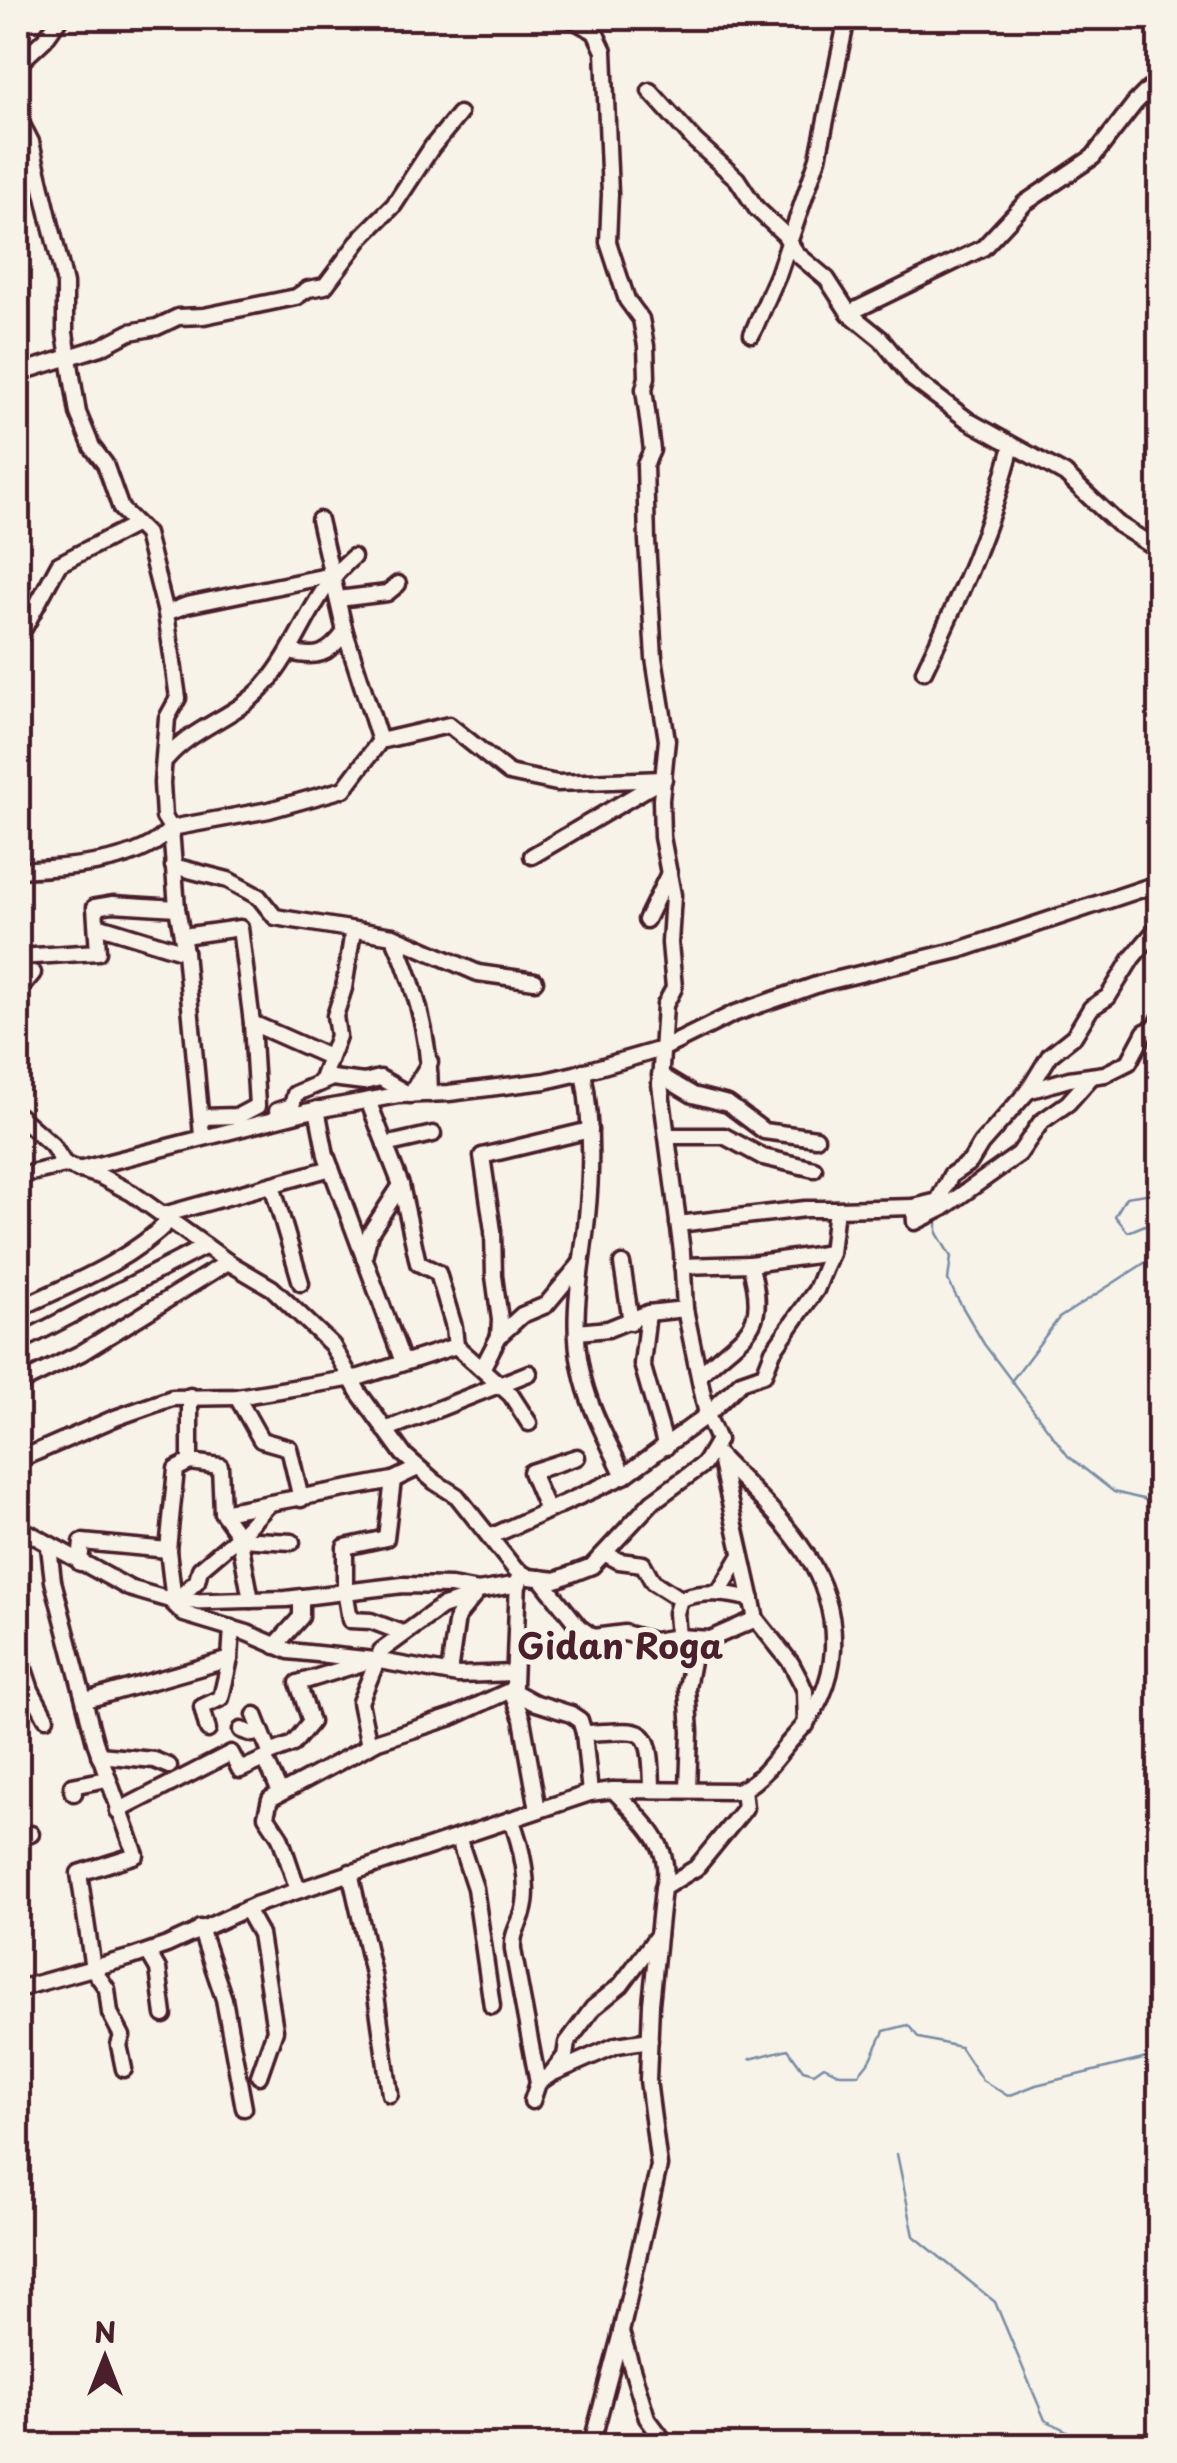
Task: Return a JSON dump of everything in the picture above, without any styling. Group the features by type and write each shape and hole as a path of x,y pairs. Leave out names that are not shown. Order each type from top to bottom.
{"street":[{"path":"18,64 45,39 60,18"},
{"path":"570,18 596,32 604,51 610,194 608,242 627,300 641,318 646,346 644,389 652,450 644,466 647,541 654,658 667,740 662,837 674,895 670,944 674,988 665,1005 660,1075 685,1308 707,1415 718,1440 716,1454 736,1520 740,1556 719,1592"},
{"path":"752,334 818,158 847,18"},
{"path":"849,313 983,248 1025,203 1092,157 1160,78"},
{"path":"650,92 737,179 756,208 797,254 827,280 849,313 882,338 913,379 969,422 1065,474 1118,524 1160,552"},
{"path":"18,374 178,317 204,316 296,297 308,289 325,286 362,237 394,206 432,147 459,114"},
{"path":"18,117 31,142 64,284 68,356 78,412 121,510 146,534 166,613 178,698 167,718 162,783 164,817 170,828 185,952 202,1135"},
{"path":"924,670 968,581 1000,494 1012,446"},
{"path":"319,520 346,632 380,741"},
{"path":"18,634 59,564 136,524"},
{"path":"166,760 178,744 200,728 254,698 290,652 332,575 352,557"},
{"path":"166,613 187,605 332,575"},
{"path":"338,600 387,593 398,584"},
{"path":"290,652 313,658 332,650 346,632"},
{"path":"18,870 112,859 150,848 170,828 269,810 344,789 380,741 449,725 509,772 557,783 664,778"},
{"path":"532,856 664,778"},
{"path":"173,866 228,880 260,896 275,917 392,936 478,973 535,981"},
{"path":"646,920 669,873"},
{"path":"18,1176 71,1168 317,1110 410,1094 545,1081 584,1071 662,1049 734,1014 822,983 959,950 1160,883"},
{"path":"18,958 98,952 95,907 112,904 177,908"},
{"path":"97,925 185,952"},
{"path":"678,1224 805,1209 914,1207 938,1201 951,1175 970,1162 981,1144 1028,1092 1050,1056 1074,1036 1091,1008 1108,997 1132,958 1160,925"},
{"path":"183,936 240,928 259,1097 257,1106 238,1116"},
{"path":"321,1082 338,1036 335,1016 354,931"},
{"path":"392,936 418,996 430,1062 430,1094"},
{"path":"18,991 33,973"},
{"path":"1028,1092 1105,1074 1128,1062 1145,1032 1156,1027 1160,1019"},
{"path":"252,1023 329,1058"},
{"path":"410,1094 430,1062"},
{"path":"584,1071 591,1170 576,1286 578,1332 584,1385 624,1476"},
{"path":"660,1075 693,1095 728,1104 764,1131 816,1138"},
{"path":"914,1207 915,1222 942,1208 1019,1154 1041,1122 1068,1103 1092,1076"},
{"path":"201,1116 260,1116 292,1106 295,1094 332,1078 364,1082 380,1078 410,1094"},
{"path":"369,1102 401,1185 418,1262 438,1273 456,1346 511,1395 529,1423"},
{"path":"317,1110 332,1168 403,1362"},
{"path":"18,1115 71,1168 100,1176 166,1217 272,1288 320,1331 384,1430 418,1468 457,1496 517,1577 511,1690 452,1717 369,1746 280,1792 267,1804 266,1816 280,1837 298,1890"},
{"path":"499,1336 493,1230 482,1156 590,1130"},
{"path":"385,1145 432,1134"},
{"path":"667,1136 724,1136 763,1156 814,1169"},
{"path":"18,1309 63,1290 145,1245 166,1217 332,1168"},
{"path":"272,1185 301,1283"},
{"path":"364,1259 370,1232 401,1185"},
{"path":"490,1536 624,1476 707,1415 741,1382 764,1374 773,1351 816,1290 832,1253 836,1209"},
{"path":"18,1342 206,1246"},
{"path":"682,1266 750,1264 832,1253"},
{"path":"18,1384 82,1353 228,1262"},
{"path":"484,1367 499,1336 522,1314 546,1305 582,1262"},
{"path":"622,1264 632,1322"},
{"path":"700,1375 723,1352 747,1336 752,1326 758,1293 750,1264"},
{"path":"578,1332 608,1330 648,1313 685,1308"},
{"path":"648,1313 642,1364 666,1447"},
{"path":"18,1460 172,1398 237,1397 348,1377 456,1346"},
{"path":"384,1430 530,1373"},
{"path":"190,1396 190,1462"},
{"path":"237,1397 260,1440 290,1448 302,1500"},
{"path":"369,1746 360,1702 374,1660 396,1630 517,1577 556,1580 569,1576 606,1554 637,1515 716,1454"},
{"path":"18,1989 148,1952 246,1908 590,1793 743,1789 806,1725 824,1694 834,1624 825,1590 800,1542 776,1512 716,1454"},
{"path":"548,1510 531,1472 576,1458"},
{"path":"251,1600 240,1537 222,1512 220,1466 190,1462 176,1470 168,1550 174,1602 184,1614 288,1651 449,1673 514,1674"},
{"path":"222,1512 394,1480 418,1468"},
{"path":"394,1480 386,1538 345,1546 350,1620 396,1630"},
{"path":"174,1602 197,1581 200,1569 240,1537 268,1505"},
{"path":"18,1527 128,1588 174,1602 301,1597 403,1586 478,1591"},
{"path":"240,1537 292,1542"},
{"path":"80,1563 82,1542 168,1550"},
{"path":"49,1547 57,1598 99,1755 136,1855 79,1873 93,1969 106,1988 110,2014 122,2036 119,2045 124,2069"},
{"path":"606,1554 618,1561 643,1564 654,1582 680,1598 719,1592 752,1599"},
{"path":"740,1556 745,1560 756,1620 791,1663 805,1691 806,1725"},
{"path":"540,1578 588,1635 625,1632 653,1641 713,1638 756,1620"},
{"path":"449,1673 457,1617 478,1591"},
{"path":"275,1646 300,1616 301,1597"},
{"path":"678,1638 676,1614 680,1598"},
{"path":"208,1730 202,1707 221,1698 232,1628"},
{"path":"688,1789 690,1732 686,1688 696,1638"},
{"path":"18,1651 31,1690 46,1718"},
{"path":"86,1700 230,1659"},
{"path":"118,1811 231,1752 240,1770 293,1744 311,1722 298,1684 374,1660"},
{"path":"511,1690 580,1720 590,1793"},
{"path":"511,1690 534,1769 538,1810"},
{"path":"255,1715 280,1792"},
{"path":"584,1733 630,1729 642,1734 651,1750 652,1790"},
{"path":"241,1730 253,1734 261,1731"},
{"path":"99,1755 154,1760 168,1766"},
{"path":"74,1794 72,1786 107,1780"},
{"path":"663,1888 696,1868 730,1829 745,1808 743,1789"},
{"path":"591,2446 659,2166 648,2096 659,1910 668,1870 658,1840 614,1790"},
{"path":"512,1819 522,1845 524,1870 524,1910 512,1935 513,1950 545,2078"},
{"path":"458,1837 475,1888 492,2006"},
{"path":"350,1872 373,1974 390,2094"},
{"path":"246,1908 260,1934 275,2030 259,2076"},
{"path":"200,1928 224,1998 244,2108"},
{"path":"532,2101 593,2008 620,1985 660,1930"},
{"path":"148,1952 158,1969 164,2015"},
{"path":"545,2078 617,2045 650,2040"},
{"path":"621,2332 647,2418 668,2446"}],"waterway":[{"path":"1160,1192 1126,1197 1115,1216 1128,1232 1150,1223 1160,1239"},
{"path":"937,1218 937,1233 951,1257 948,1280 956,1296 984,1344 1068,1456 1114,1492 1155,1502 1160,1509"},
{"path":"1012,1380 1059,1318 1160,1253"},
{"path":"750,2059 788,2049 803,2070 814,2073 824,2066 840,2074 859,2074 884,2031 908,2025 919,2038 960,2047 982,2080 1008,2096 1036,2085 1147,2058 1160,2064"},
{"path":"897,2154 914,2236 995,2302 1045,2420 1098,2446"}],"district":[{"name":"Gidan Roga","path":"620,1647"}]}
